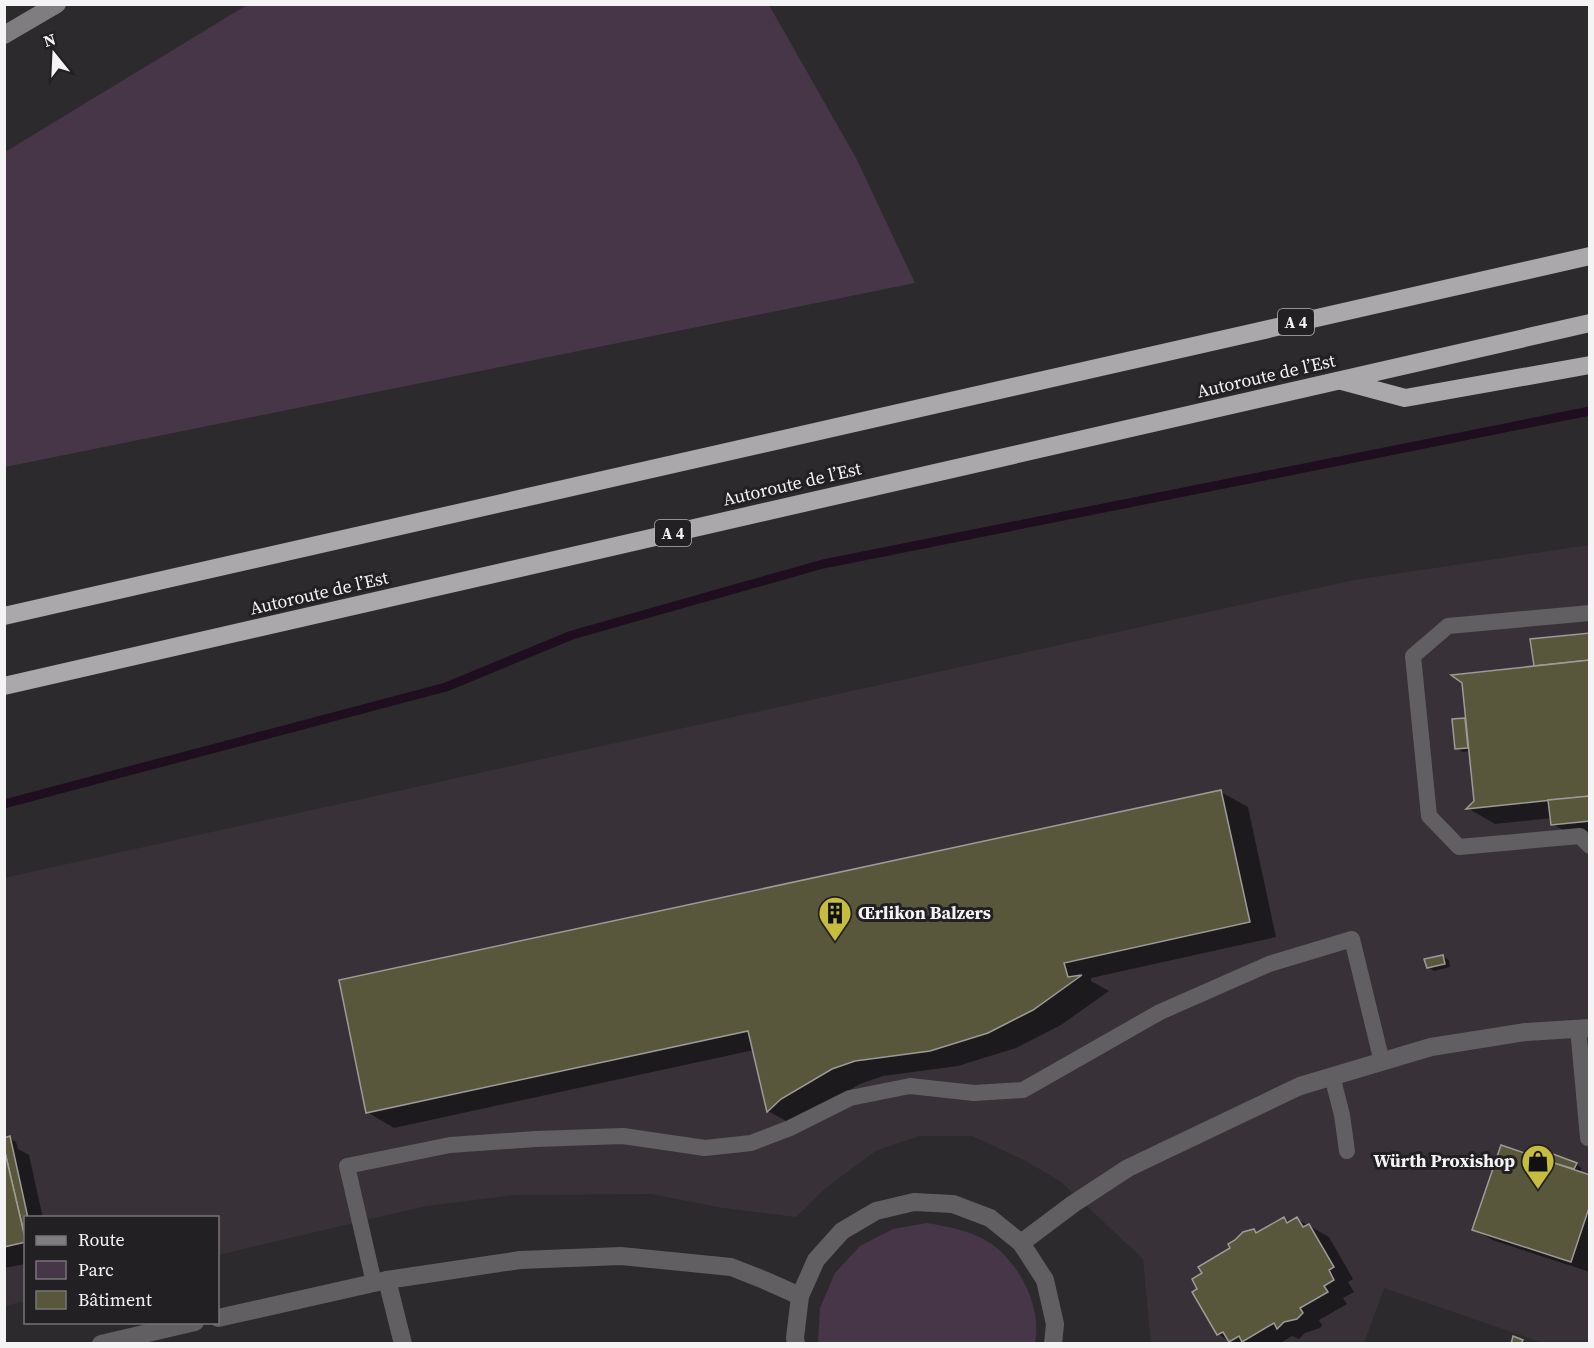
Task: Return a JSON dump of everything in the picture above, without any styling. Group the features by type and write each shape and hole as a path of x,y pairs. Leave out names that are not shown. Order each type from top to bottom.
{"highway":[{"name":"A 4","path":"4,616 1590,255"},
{"name":"Autoroute de l’Est","path":"4,686 1590,323"},
{"path":"1341,380 1405,398 1590,365"}],"main road":[{"path":"4,35 57,4"}],"street":[{"path":"1021,1243 1073,1204 1128,1168 1300,1086 1431,1047 1526,1032 1584,1028"},
{"path":"796,1344 800,1296 816,1260 842,1231 876,1211 914,1202 953,1204 990,1218 1021,1243 1045,1280 1055,1324 1053,1344"},
{"path":"219,1318 380,1281 520,1260 621,1256 731,1268 800,1296"},
{"path":"380,1281 403,1344"},
{"path":"101,1344 191,1324"}],"lane":[{"path":"1590,613 1448,626 1413,656 1429,816 1459,847 1580,836 1590,846"},
{"path":"380,1281 347,1166 450,1145 536,1139 623,1136 705,1148 751,1143 790,1128 850,1098 910,1086 974,1093 1023,1090 1160,1012 1269,964 1352,939 1382,1062"},
{"path":"1584,1028 1588,1138"},
{"path":"1332,1076 1342,1115 1347,1151"}],"shaded area":[{"path":"1589,545 1589,1343 1543,1343 1384,1288 1364,1343 1151,1343 1143,1259 1060,1181 1024,1160 972,1136 919,1136 877,1150 827,1187 796,1217 723,1208 651,1194 513,1195 426,1206 219,1255 219,1216 24,1216 24,1301 5,1306 4,878 1354,580"}],"green space":[{"path":"247,5 769,5 856,158 915,283 5,467 5,152"},
{"path":"927,1223 953,1228 986,1240 1012,1264 1032,1302 1035,1316 1035,1343 818,1343 820,1308 835,1273 860,1246 893,1229"}],"building":[{"path":"1590,633 1590,660 1534,666 1530,639"},
{"path":"1590,660 1590,796 1466,809 1474,801 1462,683 1451,675"},
{"path":"1465,718 1468,748 1455,749 1452,719"},
{"name":"Œrlikon Balzers","path":"1221,790 1250,922 1064,963 1068,977 1082,975 1033,1010 988,1033 930,1051 855,1061 832,1069 781,1099 767,1112 748,1031 366,1113 339,980"},
{"path":"1590,796 1590,821 1551,825 1548,800"},
{"path":"1443,955 1445,964 1427,968 1424,959"},
{"path":"10,1136 28,1216 24,1216 24,1233 4,1148 4,1138"},
{"name":"Würth Proxishop","path":"1501,1145 1590,1175 1590,1205 1571,1262 1472,1230"},
{"path":"4,1148 24,1233 24,1242 4,1247"},
{"path":"1553,1154 1577,1163 1574,1169 1551,1162"},
{"path":"1284,1217 1287,1223 1297,1217 1303,1227 1309,1224 1334,1267 1329,1270 1334,1280 1324,1286 1328,1292 1300,1308 1303,1313 1297,1319 1284,1322 1277,1329 1274,1323 1242,1342 1239,1336 1229,1342 1223,1332 1217,1335 1192,1292 1197,1289 1192,1279 1202,1273 1198,1267 1230,1248 1228,1244 1243,1232 1254,1229 1256,1233"},
{"path":"1513,1336 1523,1340 1521,1344 1511,1344"}],"waterway":[{"path":"4,804 446,687 572,635 823,564 1590,411"}],"place":[{"name":"Œrlikon Balzers","path":"835,942"},
{"name":"Würth Proxishop","path":"1538,1190"}]}
